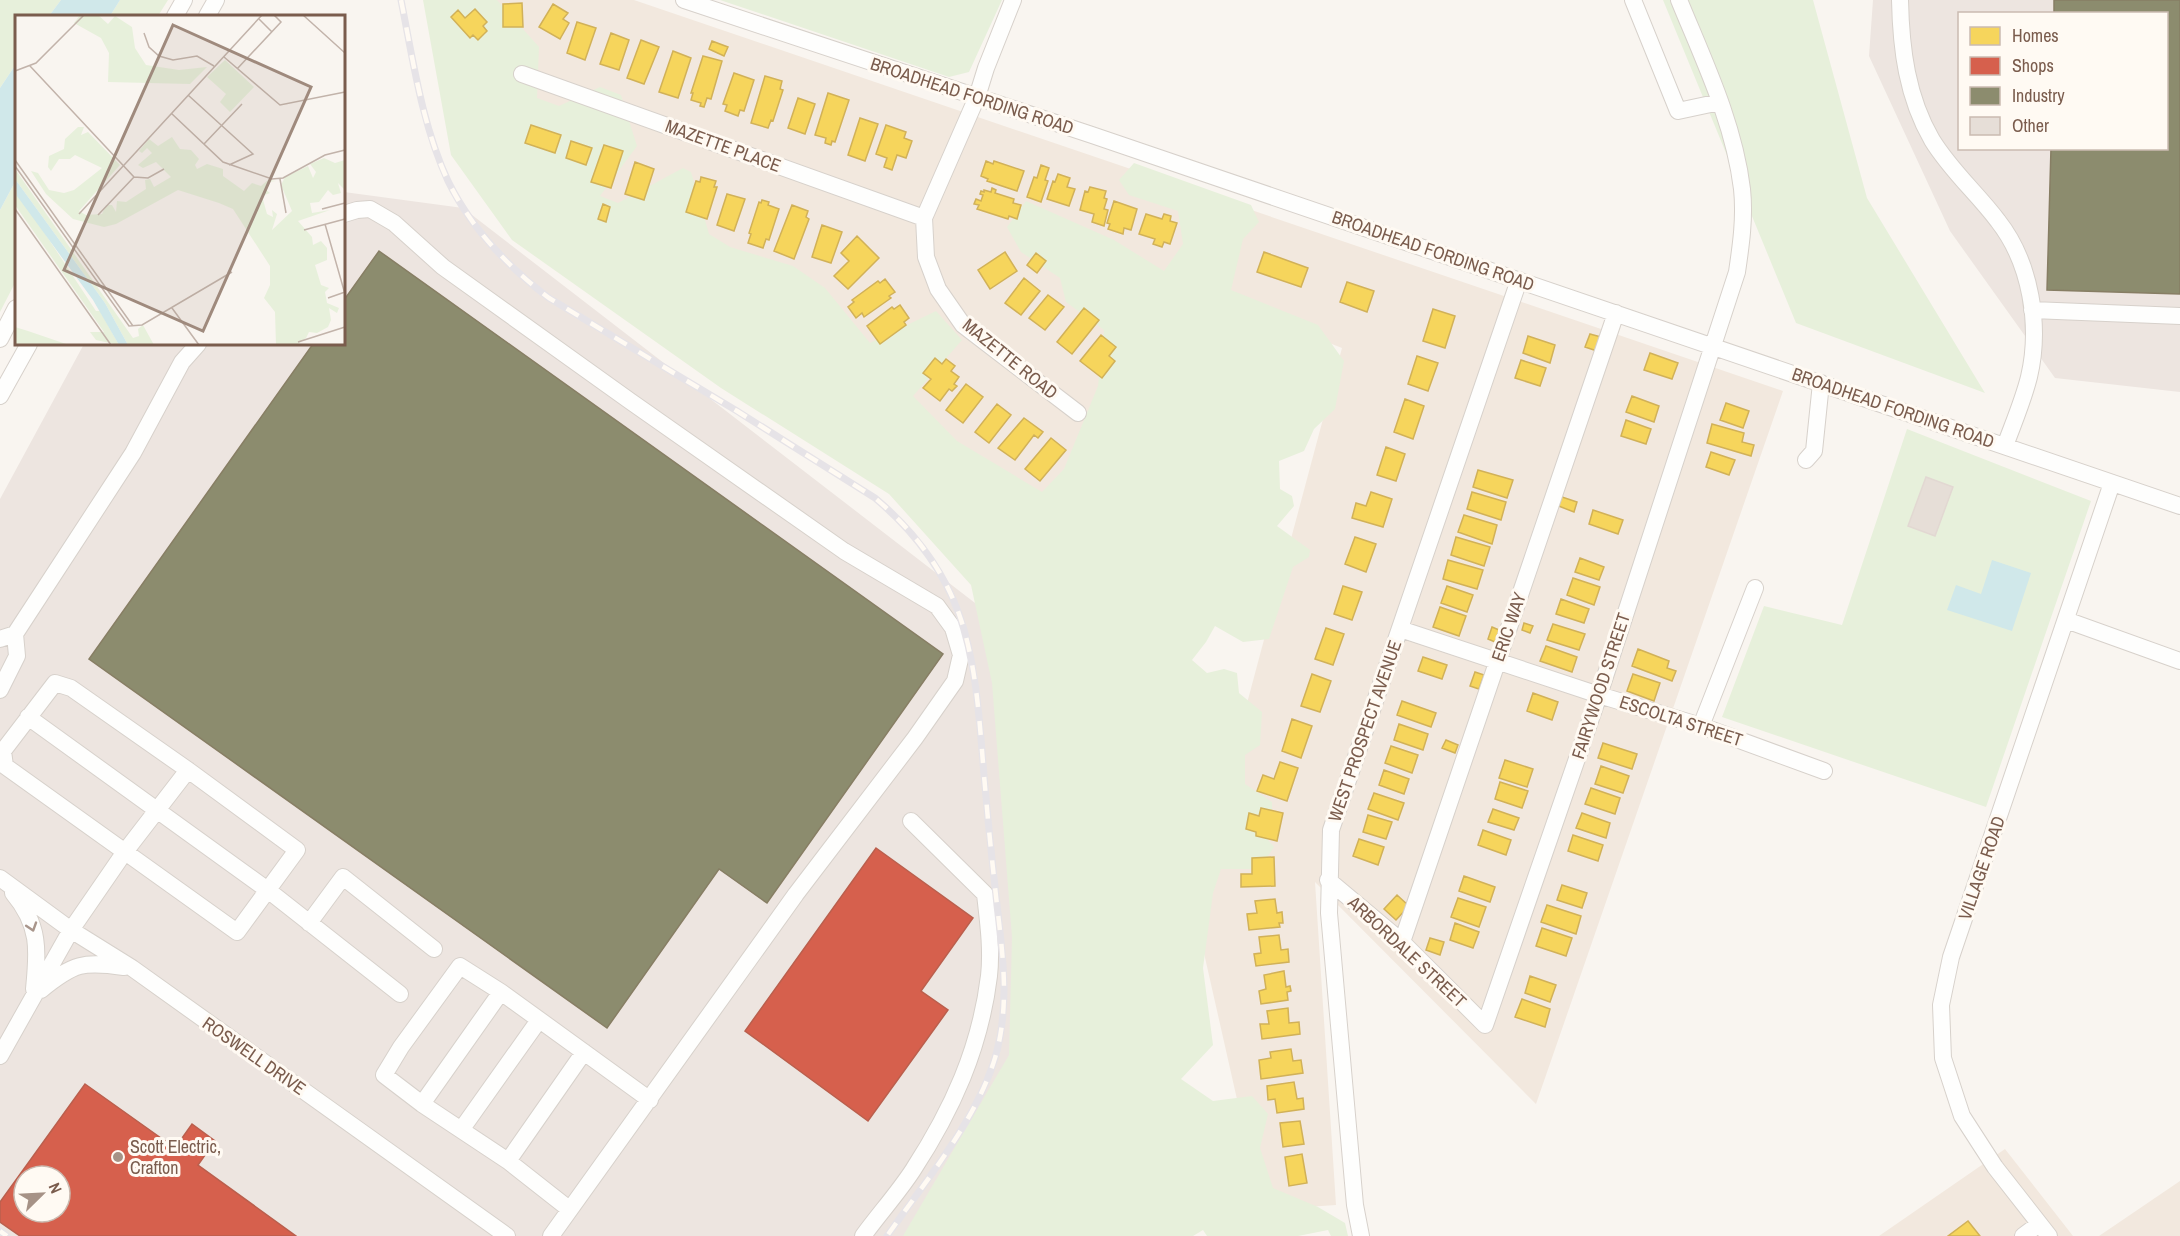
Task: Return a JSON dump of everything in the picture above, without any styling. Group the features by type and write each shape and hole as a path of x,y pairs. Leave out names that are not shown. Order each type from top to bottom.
{"street":[{"path":"176,15 184,0"},
{"path":"208,15 216,0"},
{"name":"BROADHEAD FORDING ROAD","path":"684,0 1519,280 2180,506"},
{"name":"MAZETTE ROAD","path":"1013,0 986,68 977,98 924,218 926,256 938,289 963,325 1078,412"},
{"path":"1633,0 1678,111 1720,102"},
{"name":"FAIRYWOOD STREET","path":"1485,1025 1599,695 1737,272 1743,230 1742,190 1736,155 1720,102 1679,0"},
{"path":"1900,0 1902,48 1912,96 1921,117 1943,157 2000,223 2012,242 2028,284 2032,310 2033,348 2029,376 2005,446"},
{"name":"MAZETTE PLACE","path":"522,74 924,218"},
{"path":"345,214 370,209 394,223 443,267 844,551 937,606 953,628 961,655 955,681 915,738 796,894 551,1236"},
{"name":"WEST PROSPECT AVENUE","path":"1361,1236 1355,1205 1329,913 1331,830 1519,280"},
{"path":"0,339 15,310"},
{"path":"2032,310 2180,316"},
{"name":"ERIC WAY","path":"1402,942 1616,313"},
{"path":"0,396 28,345"},
{"path":"0,690 17,656 7,636 133,453 182,362 197,345"},
{"path":"1806,460 1814,451 1821,383"},
{"name":"VILLAGE ROAD","path":"2044,1230 1995,1167 1962,1116 1943,1058 1941,1005 1951,957 2112,483"},
{"path":"1701,726 1755,588"},
{"path":"2066,620 2180,661"},
{"name":"ESCOLTA STREET","path":"1400,628 1497,662 1701,726 1824,771"},
{"path":"55,683 71,688 297,850 237,932 5,766 3,751 28,717 55,683"},
{"path":"28,717 269,891 400,994"},
{"path":"0,1056 71,930 124,853 189,771"},
{"path":"863,1236 912,1171 955,1098 974,1052 989,977 990,950 985,894 911,821"},
{"path":"309,923 343,876 434,949"},
{"path":"0,878 21,903 34,926 38,950 34,996"},
{"name":"ROSWELL DRIVE","path":"0,878 71,930 132,968 507,1236"},
{"name":"ARBORDALE STREET","path":"1328,880 1402,942 1485,1025"},
{"path":"34,996 63,972 78,965 96,963 132,968"},
{"path":"569,1209 508,1161 422,1104 384,1074 460,966 501,992 650,1100"},
{"path":"422,1104 501,992"},
{"path":"461,1130 539,1020"},
{"path":"508,1161 584,1052"},
{"path":"2023,1236 2044,1230"}],"shaded area":[{"path":"442,0 634,0 1783,391 1536,1104 1315,882 1336,1205 1262,1210 1192,900 1342,348 1033,226 1141,330 1069,520 601,238"},
{"path":"1873,0 2180,0 2180,392 2055,378 1950,231 1869,56"},
{"path":"345,192 463,208 988,613 1052,1035 925,1236 0,1236 0,499 83,345 345,345"},
{"path":"2005,1149 2073,1236 1879,1236"},
{"path":"2180,1181 2180,1236 2099,1236"}],"green space":[{"path":"0,0 61,0 50,15 15,15 15,66 0,88"},
{"path":"120,0 168,0 159,15 111,15"},
{"path":"423,0 497,0 539,47 537,98 559,106 600,87 621,95 637,146 600,196 618,203 683,168 691,172 709,234 730,247 793,266 825,288 870,343 936,311 962,340 913,396 957,441 1042,492 1064,469 1098,386 1104,330 1066,302 1060,278 1021,252 1007,227 1026,201 1114,240 1164,271 1183,244 1178,211 1129,195 1119,180 1134,163 1251,205 1259,222 1243,239 1231,290 1318,325 1344,361 1335,409 1314,429 1304,451 1279,461 1280,489 1292,496 1294,506 1277,526 1310,550 1309,557 1293,567 1269,639 1243,642 1215,626 1192,660 1207,673 1224,669 1237,673 1239,693 1262,712 1260,745 1245,755 1245,784 1272,802 1272,814 1256,826 1274,847 1259,869 1221,869 1213,893 1203,968 1213,1045 1181,1079 1213,1101 1252,1096 1268,1114 1260,1148 1273,1188 1318,1207 1345,1223 1348,1236 1331,1236 1328,1230 1298,1236 1207,1236 1203,1230 1193,1236 903,1236 1009,1055 1012,937 992,683 971,585 889,494 721,388 512,240 451,155"},
{"path":"720,0 1002,0 969,72 949,77"},
{"path":"1663,0 1813,0 1867,198 1985,393 1796,323"},
{"path":"15,182 15,283 0,312 0,210"},
{"path":"1907,429 2091,501 1986,807 1722,717 1764,606 1842,625"}],"water":[{"path":"61,0 120,0 111,15 50,15"},
{"path":"15,66 15,182 0,210 0,88"},
{"path":"1992,560 2031,573 2012,631 1947,610 1956,585 1981,594"}],"building: Homes":[{"path":"522,3 523,27 503,27 503,4"},
{"path":"553,4 568,13 563,19 569,23 560,39 539,27"},
{"path":"475,9 487,22 483,26 487,31 478,40 473,35 470,38 451,17 458,10 465,18"},
{"path":"577,22 596,28 585,60 567,53"},
{"path":"611,33 629,40 619,70 600,64"},
{"path":"641,40 659,47 644,84 627,78"},
{"path":"712,41 728,47 724,56 709,49"},
{"path":"673,51 691,58 678,98 659,92"},
{"path":"703,56 722,61 711,99 707,98 704,107 700,106 701,103 691,100 693,93 691,93"},
{"path":"734,73 754,80 744,111 740,110 738,116 725,111 727,105 723,104"},
{"path":"765,76 782,81 780,89 783,90 773,121 771,120 768,128 751,123"},
{"path":"828,93 849,100 835,142 832,141 831,145 825,143 826,138 815,135"},
{"path":"798,98 815,104 805,134 788,128"},
{"path":"860,118 878,124 865,161 848,155"},
{"path":"531,125 561,135 555,153 525,143"},
{"path":"886,125 906,132 904,138 912,141 906,158 897,155 892,170 884,167 887,158 876,154"},
{"path":"571,141 592,148 586,165 566,158"},
{"path":"604,145 623,151 611,188 591,182"},
{"path":"986,161 993,164 994,161 1024,171 1017,191 987,181 988,179 981,176"},
{"path":"635,162 654,169 644,200 625,194"},
{"path":"1041,165 1049,168 1045,180 1048,181 1041,202 1027,197"},
{"path":"1058,174 1070,178 1067,187 1075,189 1069,206 1047,199"},
{"path":"701,177 716,181 714,187 717,187 707,219 686,212 696,181 700,182"},
{"path":"1090,187 1106,191 1104,198 1107,199 1104,209 1108,210 1104,226 1092,222 1094,214 1080,210 1085,191 1088,192"},
{"path":"992,188 996,190 995,193 1014,199 1013,203 1021,205 1017,219 1009,216 1008,219 977,209 979,205 974,204 976,199 981,201 983,195 980,194 981,191 991,192"},
{"path":"727,194 745,199 734,231 717,225"},
{"path":"762,200 779,209 769,240 766,239 763,248 748,243 759,202 761,203"},
{"path":"1114,201 1137,209 1131,230 1124,228 1123,234 1108,229 1110,224 1107,223"},
{"path":"603,204 610,207 606,222 598,219"},
{"path":"792,205 808,211 806,217 809,219 794,259 774,251"},
{"path":"1146,214 1162,219 1164,214 1171,216 1170,221 1177,223 1170,244 1164,242 1162,247 1153,244 1155,239 1139,234"},
{"path":"822,225 842,232 831,263 812,257"},
{"path":"857,236 879,258 848,289 834,276 849,261 841,253"},
{"path":"1005,252 1017,271 990,289 978,270"},
{"path":"1264,252 1308,268 1301,287 1257,272"},
{"path":"1036,253 1046,261 1037,273 1027,265"},
{"path":"1024,278 1040,291 1021,315 1005,303"},
{"path":"885,279 895,292 889,296 891,298 864,317 862,313 856,318 848,307 854,302 852,300 878,281 880,283"},
{"path":"1347,282 1374,291 1367,312 1340,302"},
{"path":"1048,295 1064,307 1045,330 1029,318"},
{"path":"900,305 909,318 904,322 906,325 880,344 867,326 892,307 894,309"},
{"path":"1084,308 1099,320 1072,354 1057,342"},
{"path":"1433,309 1455,316 1445,348 1423,341"},
{"path":"1590,334 1601,337 1597,351 1585,347"},
{"path":"1101,335 1116,347 1109,356 1115,361 1102,378 1080,361"},
{"path":"1528,336 1555,345 1550,363 1523,353"},
{"path":"1650,353 1678,363 1672,379 1644,370"},
{"path":"1417,356 1438,363 1428,391 1408,384"},
{"path":"935,358 942,364 946,359 955,366 951,371 959,377 954,384 957,386 952,391 949,389 940,401 923,388 931,379 923,373"},
{"path":"1521,360 1546,368 1540,386 1515,378"},
{"path":"966,384 983,397 963,423 946,410"},
{"path":"1632,396 1659,406 1654,422 1626,412"},
{"path":"1405,399 1424,406 1413,439 1394,432"},
{"path":"1726,403 1749,411 1743,428 1720,420"},
{"path":"997,404 1011,415 989,443 975,432"},
{"path":"1024,418 1043,432 1038,438 1034,435 1015,460 998,448"},
{"path":"1626,420 1651,429 1646,444 1621,436"},
{"path":"1712,424 1744,433 1742,442 1754,445 1751,456 1707,443"},
{"path":"1051,438 1066,450 1040,481 1025,469"},
{"path":"1386,447 1405,454 1396,481 1377,475"},
{"path":"1711,452 1735,460 1729,475 1706,467"},
{"path":"1478,470 1513,480 1507,498 1473,487"},
{"path":"1371,492 1392,499 1383,527 1352,518 1356,503 1366,506"},
{"path":"1472,492 1506,502 1501,520 1467,509"},
{"path":"1559,496 1577,502 1574,512 1556,505"},
{"path":"1593,510 1623,520 1618,534 1589,524"},
{"path":"1464,515 1497,525 1492,544 1458,532"},
{"path":"1355,537 1376,544 1366,572 1345,564"},
{"path":"1456,537 1490,547 1484,566 1451,555"},
{"path":"1580,558 1604,567 1599,580 1575,572"},
{"path":"1448,560 1483,570 1477,589 1443,579"},
{"path":"1573,578 1600,587 1594,605 1567,595"},
{"path":"1343,586 1362,592 1352,620 1334,614"},
{"path":"1447,586 1473,595 1467,612 1441,603"},
{"path":"1561,599 1589,609 1584,623 1556,614"},
{"path":"1440,607 1466,616 1459,636 1433,627"},
{"path":"1524,623 1533,626 1530,633 1522,630"},
{"path":"1553,624 1585,634 1579,650 1547,640"},
{"path":"1492,627 1499,630 1495,642 1488,639"},
{"path":"1326,628 1344,634 1333,665 1315,659"},
{"path":"1546,646 1577,657 1572,672 1540,661"},
{"path":"1638,649 1669,661 1667,668 1676,671 1672,681 1632,666"},
{"path":"1423,657 1447,665 1442,679 1418,671"},
{"path":"1475,672 1484,675 1479,689 1470,686"},
{"path":"1312,674 1331,681 1320,712 1301,706"},
{"path":"1633,674 1660,683 1654,701 1627,691"},
{"path":"1533,693 1558,702 1552,720 1527,711"},
{"path":"1402,701 1436,713 1431,727 1397,715"},
{"path":"1292,719 1312,726 1301,758 1282,751"},
{"path":"1399,724 1428,734 1423,750 1394,740"},
{"path":"1446,740 1458,745 1455,753 1442,748"},
{"path":"1603,743 1637,754 1632,769 1598,758"},
{"path":"1391,746 1418,755 1412,773 1385,763"},
{"path":"1505,760 1533,769 1527,787 1499,778"},
{"path":"1280,762 1298,768 1287,801 1257,791 1263,775 1274,779"},
{"path":"1601,766 1629,776 1623,793 1595,784"},
{"path":"1384,770 1409,779 1404,794 1379,785"},
{"path":"1500,782 1528,791 1522,808 1495,799"},
{"path":"1591,788 1620,798 1615,814 1585,804"},
{"path":"1374,793 1404,803 1398,820 1368,809"},
{"path":"1261,808 1283,813 1277,841 1256,836 1256,832 1246,829 1249,813 1259,816"},
{"path":"1493,809 1519,818 1514,830 1488,822"},
{"path":"1582,813 1610,823 1606,838 1576,828"},
{"path":"1368,815 1392,822 1386,839 1363,832"},
{"path":"1483,830 1511,840 1506,855 1478,845"},
{"path":"1573,835 1603,845 1598,861 1568,851"},
{"path":"1359,839 1384,847 1378,865 1353,856"},
{"path":"1274,857 1275,886 1241,887 1241,874 1252,874 1252,858"},
{"path":"1464,876 1495,887 1490,902 1459,891"},
{"path":"1562,885 1587,893 1582,908 1557,900"},
{"path":"1397,895 1409,906 1396,920 1384,909"},
{"path":"1458,898 1486,907 1479,927 1451,917"},
{"path":"1275,899 1277,913 1282,912 1283,923 1279,923 1280,927 1249,930 1247,914 1257,913 1255,901"},
{"path":"1547,905 1581,916 1576,934 1541,922"},
{"path":"1455,923 1479,932 1473,948 1450,940"},
{"path":"1542,928 1572,938 1566,956 1536,946"},
{"path":"1279,935 1281,950 1288,949 1289,962 1256,966 1254,954 1261,953 1259,937"},
{"path":"1430,938 1444,942 1440,955 1426,950"},
{"path":"1284,971 1286,987 1290,986 1291,991 1287,992 1288,1000 1261,1004 1259,991 1266,989 1264,975"},
{"path":"1530,976 1556,985 1550,1002 1525,993"},
{"path":"1522,999 1550,1009 1545,1027 1515,1017"},
{"path":"1288,1008 1289,1023 1299,1022 1300,1034 1262,1039 1260,1024 1269,1024 1267,1011"},
{"path":"1291,1049 1293,1061 1301,1060 1303,1073 1261,1079 1259,1060 1271,1058 1270,1052"},
{"path":"1294,1082 1297,1099 1303,1098 1304,1109 1277,1113 1275,1099 1268,1100 1267,1086"},
{"path":"1300,1121 1304,1144 1283,1147 1280,1123"},
{"path":"1302,1154 1307,1183 1289,1186 1285,1157"},
{"path":"1968,1221 1980,1236 1948,1236"}],"building: Shops":[{"path":"876,848 973,918 921,991 948,1010 868,1121 745,1031"},
{"name":"Scott Electric, Crafton","path":"85,1084 175,1148 192,1124 215,1141 198,1165 296,1236 20,1236 0,1222 0,1202 12,1185 12,1224 72,1224 72,1164 27,1164"}],"building: Industry":[{"path":"2054,0 2180,0 2180,294 2047,290 2051,150 2168,150 2168,12 2054,12"},
{"path":"379,251 943,654 767,903 719,869 607,1028 89,659 312,345 345,345 345,299"}],"building: Other":[{"path":"1926,477 1953,487 1935,536 1908,526"}],"railway":[{"path":"401,0 419,92 439,160 457,198 491,245 549,298 737,411 875,498 902,523 925,550 944,581 959,614 971,658 978,704 1003,963 1004,1001 1000,1039 986,1082 962,1128 887,1236"},
{"path":"0,1231 7,1236"}],"place":[{"name":"Scott Electric, Crafton","path":"118,1157"}]}
